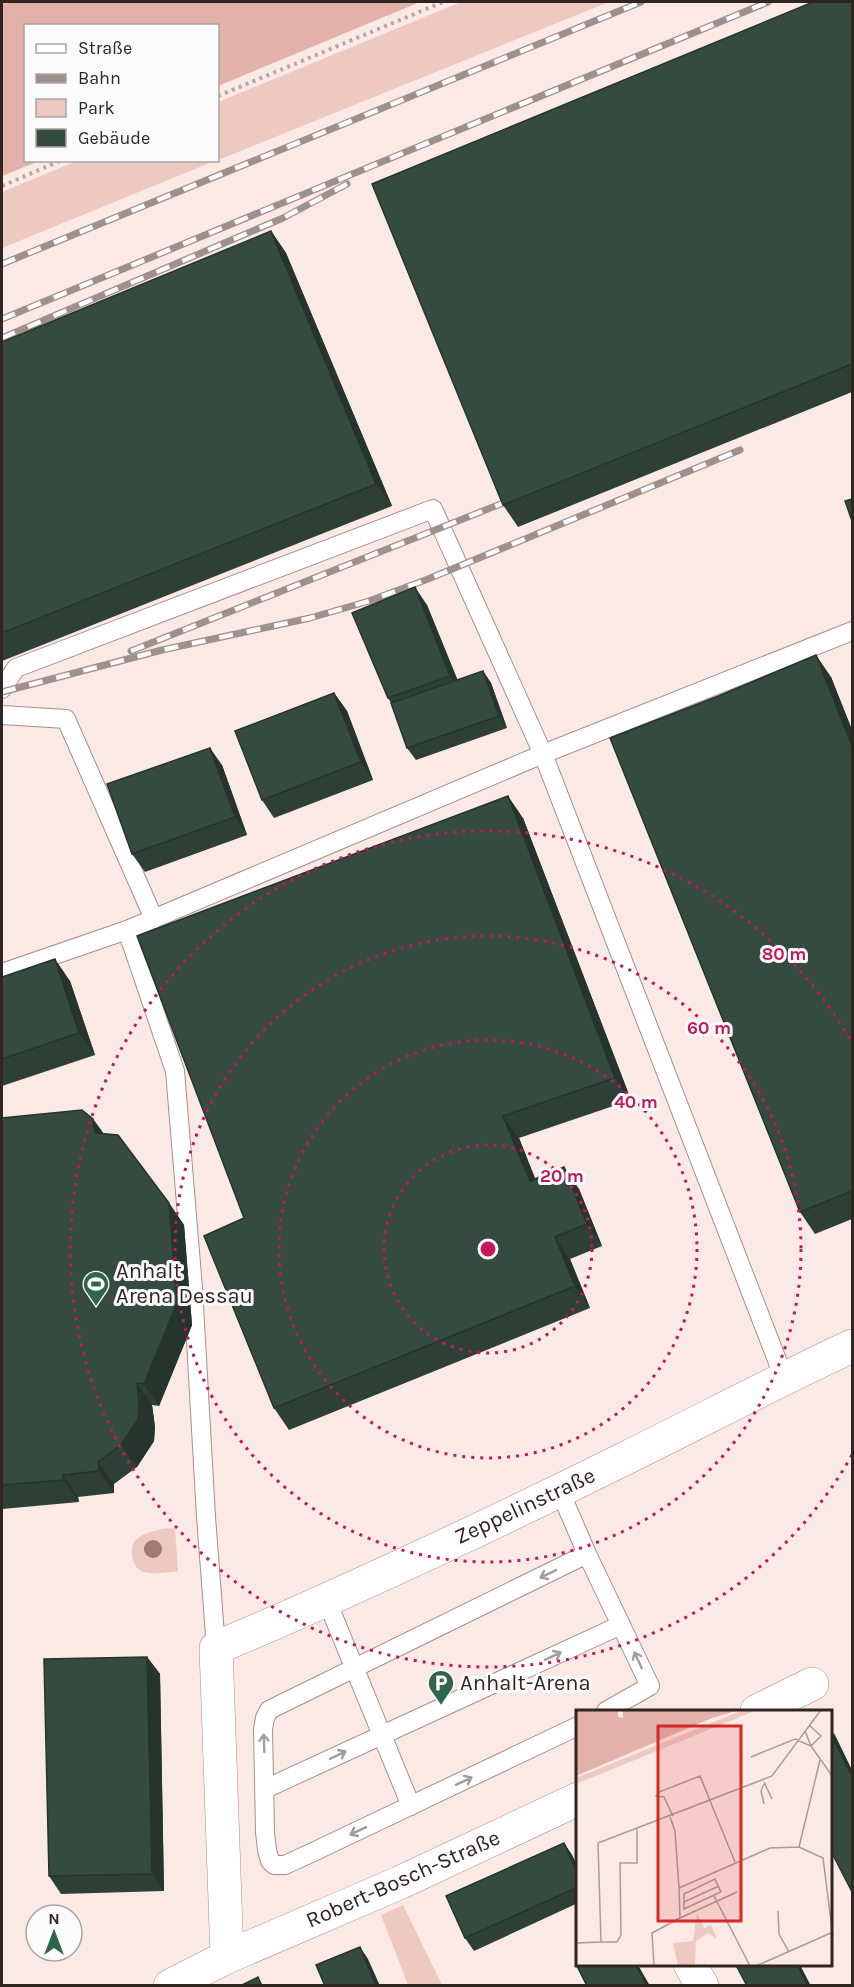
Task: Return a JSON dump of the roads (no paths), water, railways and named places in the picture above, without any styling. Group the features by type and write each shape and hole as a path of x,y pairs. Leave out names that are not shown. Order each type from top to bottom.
{"street":[{"name":"Zeppelinstraße","path":"217,1660 327,1601 627,1458 852,1346"},
{"path":"217,1660 226,1957"},
{"path":"759,1710 812,1684"},
{"name":"Robert-Bosch-Straße","path":"170,1986 226,1957 399,1883 576,1799"},
{"path":"691,1966 702,1986"}],"lane":[{"path":"2,689 16,668 433,508 543,754 784,1378"},
{"path":"2,973 127,930 543,754 852,631"},
{"path":"2,715 66,719 154,919"},
{"path":"127,930 176,1071 193,1288 217,1660"},
{"path":"559,1490 650,1686 608,1710"},
{"path":"576,1734 411,1806 285,1865 274,1865 270,1861 267,1850 263,1729 269,1710 587,1554"},
{"path":"327,1601 411,1806"},
{"path":"266,1789 621,1625"}],"railway":[{"path":"2,264 641,2"},
{"path":"2,319 768,2"},
{"path":"2,338 283,218 347,184"},
{"path":"2,692 162,650 310,618 369,601 428,579 740,450"},
{"path":"131,651 508,501"}],"place":[{"name":"Anhalt Arena Dessau","path":"96,1307"},
{"name":"Anhalt-Arena","path":"441,1706"}]}
